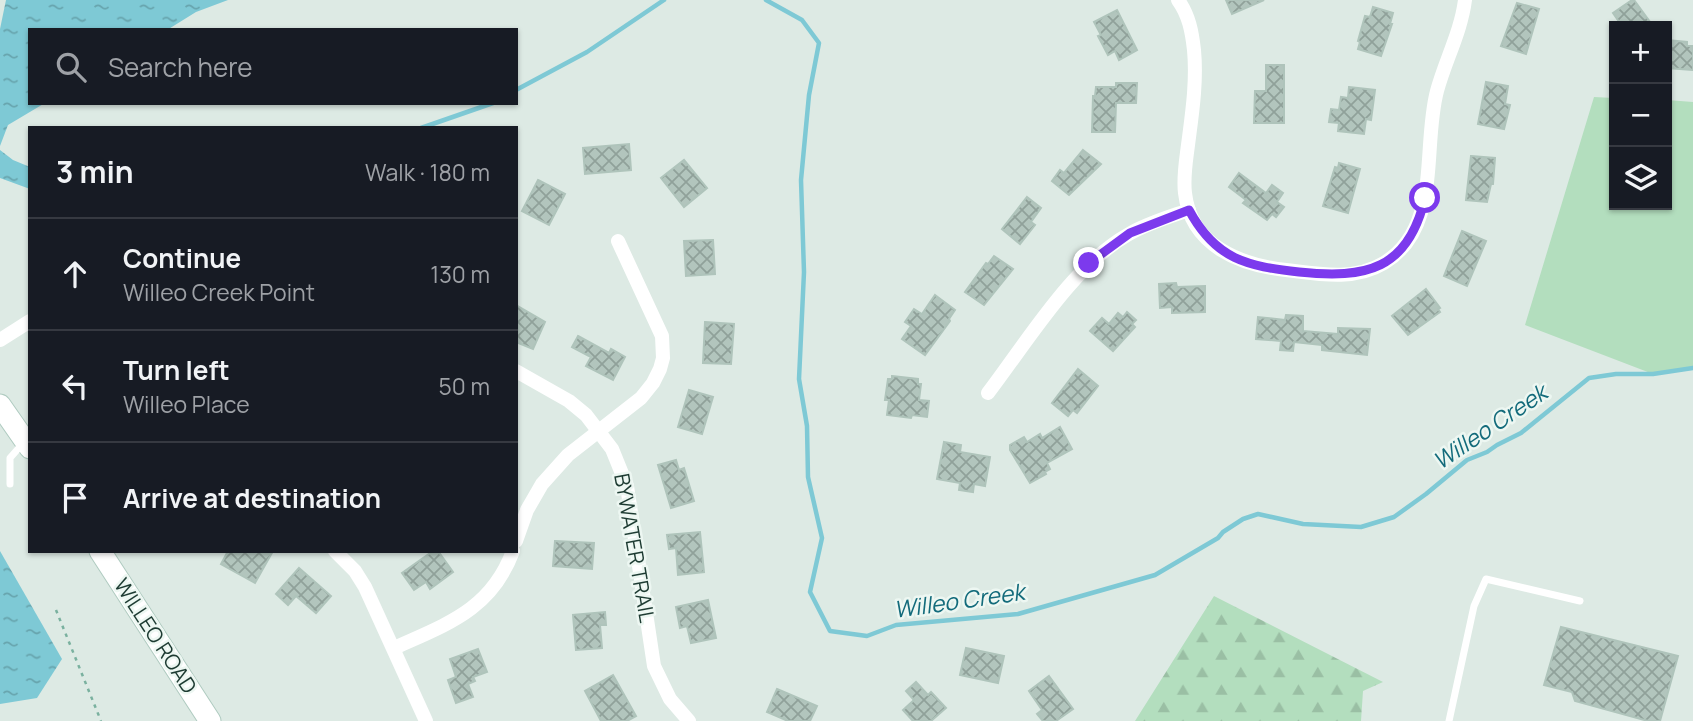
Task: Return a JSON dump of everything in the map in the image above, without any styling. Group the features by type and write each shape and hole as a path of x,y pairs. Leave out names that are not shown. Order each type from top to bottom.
{"street":[{"path":"1178,0 1187,15 1195,57 1195,86 1184,183 1189,210 1199,229 1214,245 1237,260 1264,268 1334,276 1374,268 1395,255 1411,236 1422,212 1434,105 1465,0"},
{"path":"988,393 1077,276 1101,253 1145,226 1189,210"},
{"path":"518,535 527,510 542,484 568,455 641,398 653,383 663,358 662,336 656,320 618,241"},
{"path":"0,340 28,322"},
{"name":"BYWATER TRAIL","path":"518,372 569,401 600,430 612,449 627,486 654,666 670,699 690,721"},
{"path":"0,405 27,444"},
{"name":"WILLEO ROAD","path":"101,553 210,721"},
{"path":"337,553 355,571 365,587 426,721"},
{"path":"394,648 457,620 473,609 487,596 502,575 512,553"}],"lane":[{"path":"10,484 10,458 16,448 27,444"},
{"path":"1449,721 1474,606 1486,579 1580,601"}],"path":[{"path":"56,610 101,721"}],"green space":[{"path":"1594,97 1609,98 1609,210 1672,210 1672,100 1693,102 1693,368 1653,374 1525,325"},
{"path":"1214,596 1383,682 1363,691 1361,721 1135,721"}],"water":[{"path":"6,0 228,0 196,12 170,28 28,28 28,105 42,105 8,125 0,146 0,29"},
{"path":"0,150 13,160 28,166 28,188 0,178"},
{"path":"0,551 62,659 37,698 0,704"}],"building":[{"path":"1226,0 1264,0 1232,14"},
{"path":"1634,0 1649,21 1619,21 1613,13"},
{"path":"1517,3 1539,9 1526,54 1501,46"},
{"path":"1373,7 1393,13 1381,56 1358,49 1365,16 1370,17"},
{"path":"1117,10 1137,50 1119,60 1115,51 1108,55 1094,22"},
{"path":"1672,40 1687,42 1687,46 1693,46 1693,70 1672,68"},
{"path":"1266,65 1284,65 1284,123 1254,123 1255,91 1266,91"},
{"path":"1486,82 1508,86 1505,104 1510,105 1504,129 1478,124"},
{"path":"1116,83 1137,83 1136,103 1116,103 1115,132 1092,132 1093,96 1096,87 1116,87"},
{"path":"1349,87 1375,90 1371,120 1366,119 1364,134 1338,131 1339,123 1329,122 1331,109 1339,110 1341,97 1348,98"},
{"path":"629,144 631,170 585,174 583,148"},
{"path":"1083,150 1101,164 1069,195 1052,181 1060,170 1064,173"},
{"path":"1471,156 1495,158 1493,184 1487,202 1466,200"},
{"path":"684,160 707,188 684,207 661,178"},
{"path":"1339,163 1360,169 1348,213 1323,206 1335,167 1338,168"},
{"path":"1239,173 1266,193 1272,185 1283,193 1277,202 1284,207 1276,217 1272,214 1267,220 1243,203 1246,200 1229,187"},
{"path":"538,180 565,194 549,225 522,211"},
{"path":"1027,197 1041,208 1031,222 1035,225 1020,244 1002,229"},
{"path":"1462,231 1486,241 1467,286 1444,276"},
{"path":"713,240 715,274 686,276 684,241"},
{"path":"994,256 1013,269 984,305 965,292"},
{"path":"1176,283 1177,287 1205,286 1205,312 1172,313 1172,307 1160,308 1159,284"},
{"path":"1426,289 1440,312 1408,335 1392,316"},
{"path":"935,295 955,310 925,355 902,339 911,326 905,322 914,309 922,314"},
{"path":"518,306 545,322 533,349 518,343"},
{"path":"1127,312 1136,320 1132,324 1135,327 1113,351 1090,331 1102,318 1109,324 1118,313 1123,317"},
{"path":"1286,315 1303,316 1303,331 1338,334 1338,328 1370,329 1367,355 1322,350 1322,345 1294,342 1293,351 1280,350 1281,341 1256,339 1258,317 1285,320"},
{"path":"705,322 734,324 731,364 703,363"},
{"path":"578,336 609,353 611,349 625,357 613,380 586,366 591,357 572,347"},
{"path":"1078,369 1098,386 1077,413 1073,410 1068,416 1052,403"},
{"path":"892,376 918,379 918,384 921,384 919,400 929,401 927,417 887,415 889,400 885,400 888,379 892,379"},
{"path":"689,390 713,397 702,434 678,427"},
{"path":"1060,427 1072,449 1047,463 1050,469 1046,474 1030,483 1010,450 1010,445 1024,437 1027,442 1040,434 1042,438"},
{"path":"944,442 961,445 960,452 990,457 985,486 974,484 973,492 959,490 960,483 937,479"},
{"path":"676,460 679,470 684,468 694,501 671,508 658,465"},
{"path":"700,532 704,572 678,575 676,548 669,549 667,535"},
{"path":"555,541 594,543 592,569 553,566"},
{"path":"227,553 272,553 255,583 221,564"},
{"path":"430,553 439,553 453,572 430,589 426,582 414,590 402,573"},
{"path":"299,568 331,596 316,613 296,596 288,605 276,594"},
{"path":"708,600 716,638 691,643 687,626 680,628 676,607"},
{"path":"605,612 606,625 600,625 602,648 576,650 573,615"},
{"path":"1561,627 1678,656 1660,721 1648,721 1575,701 1572,692 1544,685"},
{"path":"966,648 1004,656 998,683 960,675"},
{"path":"478,649 487,672 473,677 475,681 468,684 473,697 456,703 448,680 456,677 450,659"},
{"path":"613,675 636,716 627,721 601,721 585,691"},
{"path":"1049,676 1073,709 1056,721 1043,721 1037,714 1042,710 1029,691"},
{"path":"916,682 928,695 931,692 946,708 931,721 913,721 903,710 914,700 906,691"},
{"path":"777,689 817,706 810,721 788,721 767,712"}],"waterway":[{"name":"Willeo Creek","path":"518,89 587,52 664,0"},
{"name":"Willeo Creek","path":"766,0 802,20 819,43 809,95 801,180 804,272 799,379 807,426 808,477 822,538 810,592 830,631 867,636 896,625 1018,614 1155,575 1218,538 1243,519 1258,514 1303,524 1361,527 1394,517 1467,460 1521,433 1589,378 1616,374 1653,374 1693,368"},
{"name":"Willeo Creek","path":"427,126 487,105"}],"route":[{"path":"1089,263 1130,233 1189,210 1207,238 1237,260 1264,268 1334,276 1348,275 1384,263 1403,247 1416,226 1425,198"}]}
